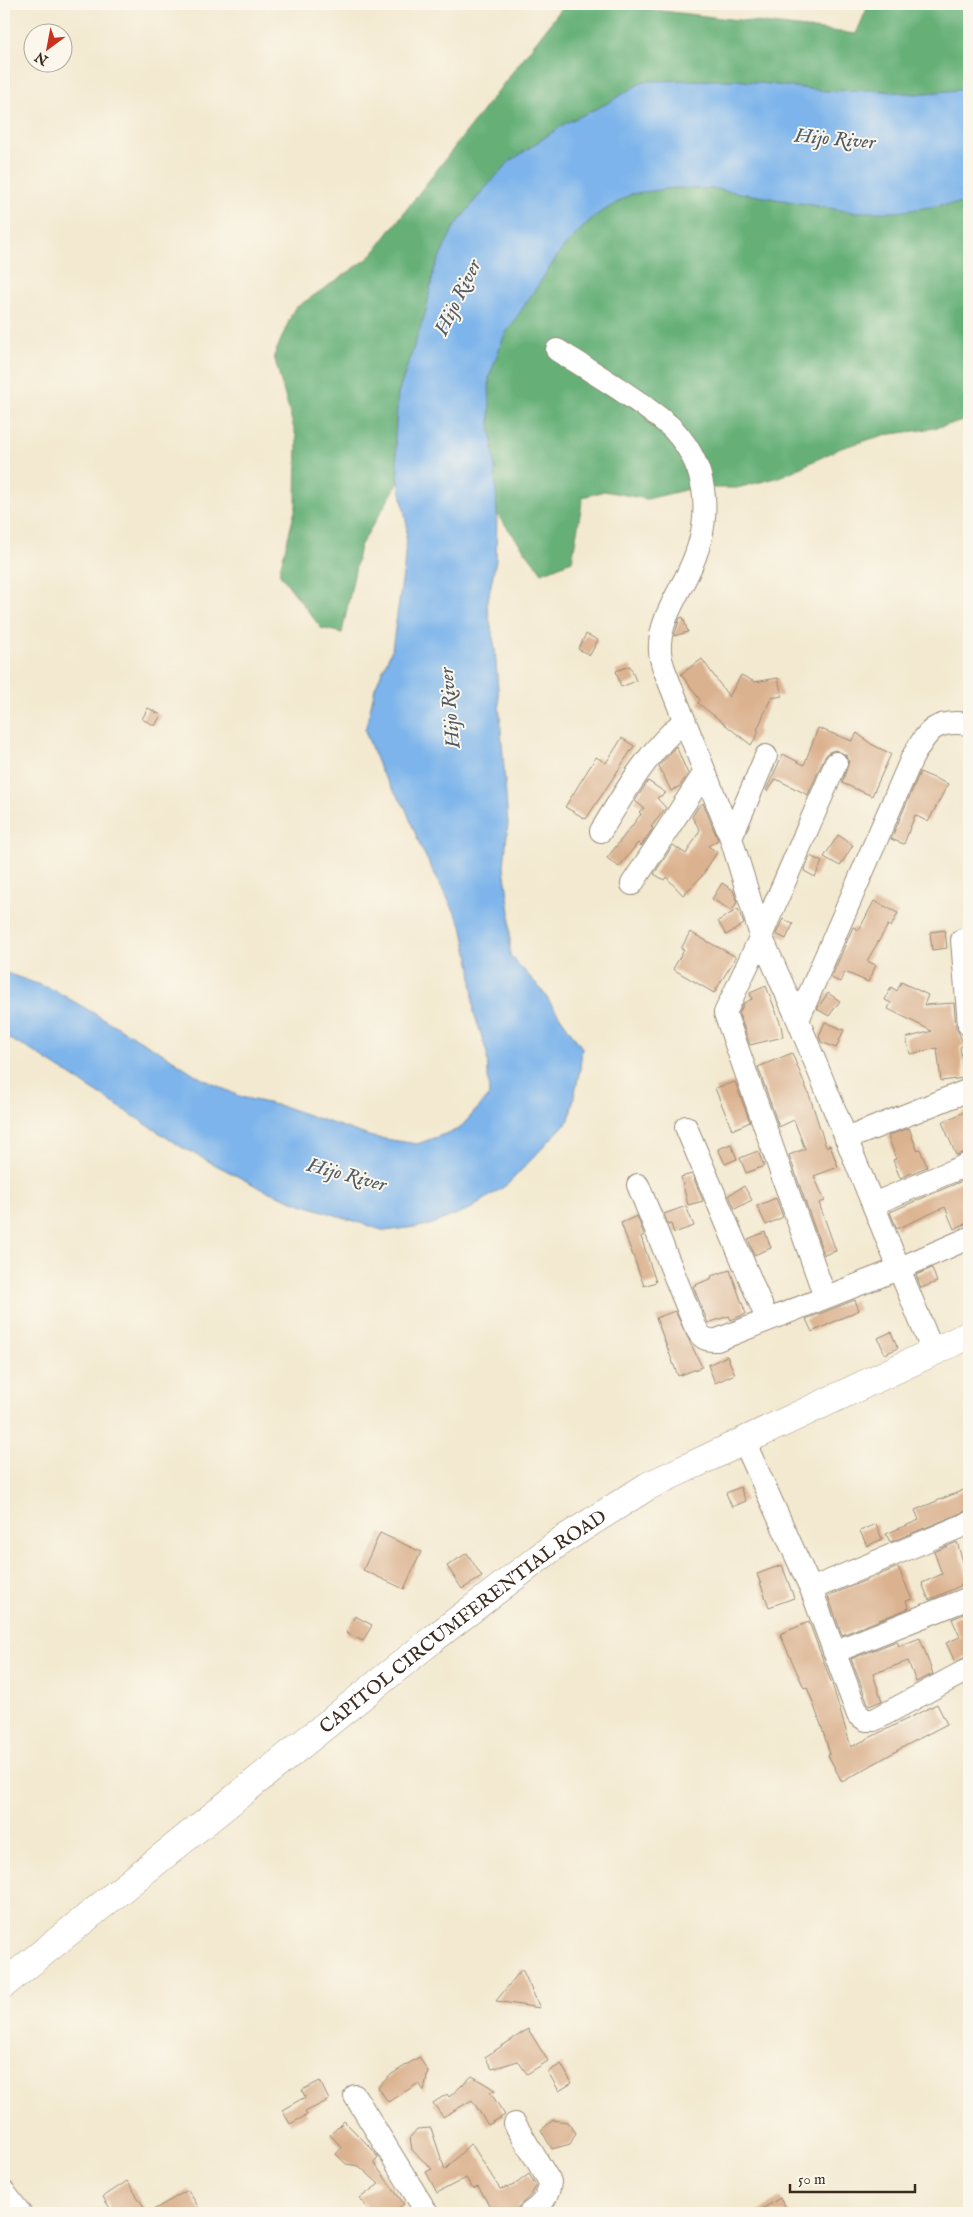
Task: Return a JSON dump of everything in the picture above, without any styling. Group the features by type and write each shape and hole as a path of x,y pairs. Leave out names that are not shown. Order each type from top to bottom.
{"main road":[{"name":"CAPITOL CIRCUMFERENTIAL ROAD","path":"4,1984 433,1639 561,1541 648,1486 969,1335"}],"street":[{"path":"557,350 622,390 672,428 691,453 702,480 706,510 703,534 698,554 668,615 661,634 660,650 664,669 731,838 761,936 798,1020 933,1352"},
{"path":"601,831 629,786 652,754 666,736 684,721"},
{"path":"798,1020 916,751 928,732 940,724 953,722 969,724"},
{"path":"731,838 766,756"},
{"path":"825,1297 724,1013 761,936 836,763"},
{"path":"632,884 704,772"},
{"path":"962,940 969,1025"},
{"path":"846,1139 969,1090"},
{"path":"686,1127 767,1319"},
{"path":"872,1204 969,1164"},
{"path":"638,1185 700,1336 708,1341 717,1340 898,1269 969,1238"},
{"path":"744,1440 811,1589 858,1715 866,1720 874,1720 969,1669"},
{"path":"811,1589 969,1522"},
{"path":"834,1652 969,1598"},
{"path":"355,2096 426,2213"},
{"path":"515,2124 550,2182 549,2191 544,2201 530,2213"},
{"path":"4,2192 20,2213"}],"green space":[{"path":"565,4 604,4 856,34 869,4 969,4 969,89 916,94 871,90 826,91 735,80 644,81 606,104 566,123 509,162 480,194 453,229 434,270 426,311 398,394 395,438 399,482 360,546 342,633 321,628 279,573 296,507 297,440 274,356 294,309 369,258"},
{"path":"673,188 717,189 853,212 969,203 969,420 929,429 884,435 841,448 780,477 737,488 693,488 647,499 604,491 583,497 572,561 542,573 497,514 495,468 490,423 489,377 504,336 528,299 562,249 593,217 631,194"}],"water":[{"name":"Hijo River","path":"735,80 826,91 871,90 916,94 969,89 969,203 941,205 898,212 853,212 717,189 673,188 631,194 593,217 562,249 504,336 489,377 490,423 495,468 497,514 496,560 487,605 495,649 508,823 504,867 510,911 510,955 540,988 582,1048 580,1069 569,1120 508,1184 472,1208 430,1225 385,1231 301,1204 262,1189 183,1148 34,1052 4,1036 4,972 54,990 162,1053 199,1077 241,1097 285,1107 372,1137 417,1144 459,1129 489,1096 487,1053 474,1013 471,967 462,926 421,848 405,807 381,772 365,731 375,688 392,649 404,568 407,525 399,482 395,438 398,394 426,311 434,270 453,229 480,194 509,162 566,123 606,104 644,81"}],"building":[{"path":"683,617 688,632 674,636 680,618"},
{"path":"586,634 598,640 590,655 578,649"},
{"path":"702,659 729,697 741,675 755,682 778,678 782,696 771,698 757,730 759,732 751,745 698,703 700,700 681,674"},
{"path":"630,666 636,681 621,687 616,671"},
{"path":"148,708 161,715 155,726 142,719"},
{"path":"818,728 852,741 857,733 871,744 891,754 872,796 842,783 849,761 846,755 835,750 829,752 824,758 808,795 776,779 768,791 766,790 783,754 804,765"},
{"path":"622,738 634,746 586,819 565,807 596,757 606,763"},
{"path":"676,746 688,774 680,786 671,791 659,766"},
{"path":"920,772 948,784 928,822 915,815 904,844 891,839"},
{"path":"648,781 666,793 657,798 666,808 651,827 653,828 641,846 638,843 619,867 607,858 641,814 639,812 644,808 635,801"},
{"path":"703,803 718,840 708,846 717,852 702,876 683,895 666,877 664,880 654,874 673,845 686,854 700,830 692,817"},
{"path":"838,835 853,845 840,866 824,857"},
{"path":"810,856 822,862 815,877 804,871"},
{"path":"722,883 733,890 737,902 732,911 712,899"},
{"path":"874,901 898,913 891,927 888,925 867,961 876,965 868,982 845,972 840,982 831,978 853,927 859,930"},
{"path":"738,909 744,924 726,935 718,921"},
{"path":"783,919 793,924 786,939 776,934"},
{"path":"945,930 947,948 932,950 930,932"},
{"path":"690,932 736,957 714,993 673,969 684,950 681,949"},
{"path":"901,982 928,995 924,1005 954,1003 956,1027 964,1045 960,1047 964,1078 941,1081 937,1048 910,1054 906,1038 932,1031 888,1009 891,1003 885,1000 891,987 897,991"},
{"path":"766,986 781,1025 783,1037 750,1045 739,1014 744,1003 752,999 750,993"},
{"path":"828,993 840,1001 829,1016 817,1009"},
{"path":"825,1022 844,1030 836,1048 821,1042 819,1036"},
{"path":"792,1053 810,1097 826,1147 830,1145 838,1167 814,1176 825,1201 819,1203 836,1251 824,1255 789,1155 805,1149 794,1120 779,1127 758,1067"},
{"path":"735,1082 750,1122 732,1130 715,1088"},
{"path":"969,1110 969,1151 956,1155 942,1122"},
{"path":"909,1128 917,1150 920,1149 927,1167 900,1178 893,1160 896,1159 888,1136"},
{"path":"731,1144 737,1159 725,1164 718,1149"},
{"path":"758,1151 764,1166 746,1173 740,1158"},
{"path":"692,1174 703,1201 688,1205 681,1177"},
{"path":"969,1178 969,1222 954,1229 945,1207 897,1229 890,1212"},
{"path":"744,1186 752,1200 735,1209 729,1195"},
{"path":"776,1198 783,1217 766,1225 757,1206"},
{"path":"686,1206 694,1226 674,1233 671,1224 668,1225 664,1214"},
{"path":"637,1216 644,1235 641,1237 656,1282 644,1286 621,1223"},
{"path":"765,1232 771,1248 754,1255 748,1239"},
{"path":"932,1268 937,1282 921,1288 916,1275"},
{"path":"730,1270 746,1314 731,1320 729,1316 708,1323 693,1286 712,1278 711,1276"},
{"path":"855,1300 859,1310 812,1332 806,1319"},
{"path":"675,1311 702,1367 678,1376 656,1318"},
{"path":"891,1332 898,1348 885,1354 878,1338"},
{"path":"727,1356 735,1374 715,1383 708,1365"},
{"path":"740,1487 746,1501 732,1507 726,1493"},
{"path":"966,1489 969,1498 969,1510 890,1542 886,1534 919,1520 915,1510"},
{"path":"876,1524 882,1539 867,1546 860,1531"},
{"path":"380,1533 421,1552 404,1589 363,1570"},
{"path":"957,1542 969,1582 929,1600 922,1583 942,1574 934,1552"},
{"path":"467,1553 482,1577 462,1589 447,1566"},
{"path":"782,1565 794,1598 769,1607 757,1574"},
{"path":"898,1567 912,1599 906,1601 909,1608 842,1635 828,1596"},
{"path":"969,1612 969,1656 955,1662 946,1643 960,1637 952,1619"},
{"path":"355,1616 372,1625 363,1641 346,1633"},
{"path":"809,1622 833,1687 851,1747 937,1704 947,1724 842,1782 828,1755 830,1754 807,1687 804,1688 780,1634"},
{"path":"920,1638 933,1674 916,1682 908,1661 873,1674 882,1701 869,1706 851,1659 897,1641 899,1646"},
{"path":"522,1969 540,2008 496,2001"},
{"path":"528,2029 548,2061 527,2074 518,2061 492,2069 485,2057"},
{"path":"419,2057 428,2071 424,2091 419,2083 388,2102 378,2087 392,2074"},
{"path":"561,2064 572,2083 559,2091 548,2072"},
{"path":"472,2076 495,2090 490,2092 505,2115 488,2125 472,2100 443,2117 433,2103 447,2094 449,2097"},
{"path":"320,2081 329,2100 305,2112 307,2115 290,2124 282,2110 305,2097 302,2090"},
{"path":"553,2120 567,2122 576,2133 570,2144 552,2149 541,2130"},
{"path":"344,2121 372,2149 378,2158 374,2163 404,2204 392,2213 371,2213 360,2198 379,2184 359,2166 346,2164 336,2154 342,2147 330,2135"},
{"path":"431,2128 445,2170 471,2143 500,2189 513,2186 529,2174 536,2187 531,2195 518,2207 517,2213 494,2213 478,2187 473,2189 466,2178 437,2193 426,2172 432,2169 412,2150 410,2137 417,2129"},
{"path":"127,2181 148,2213 113,2213 103,2197"},
{"path":"188,2190 202,2213 148,2213"},
{"path":"780,2198 790,2213 756,2213"}]}
